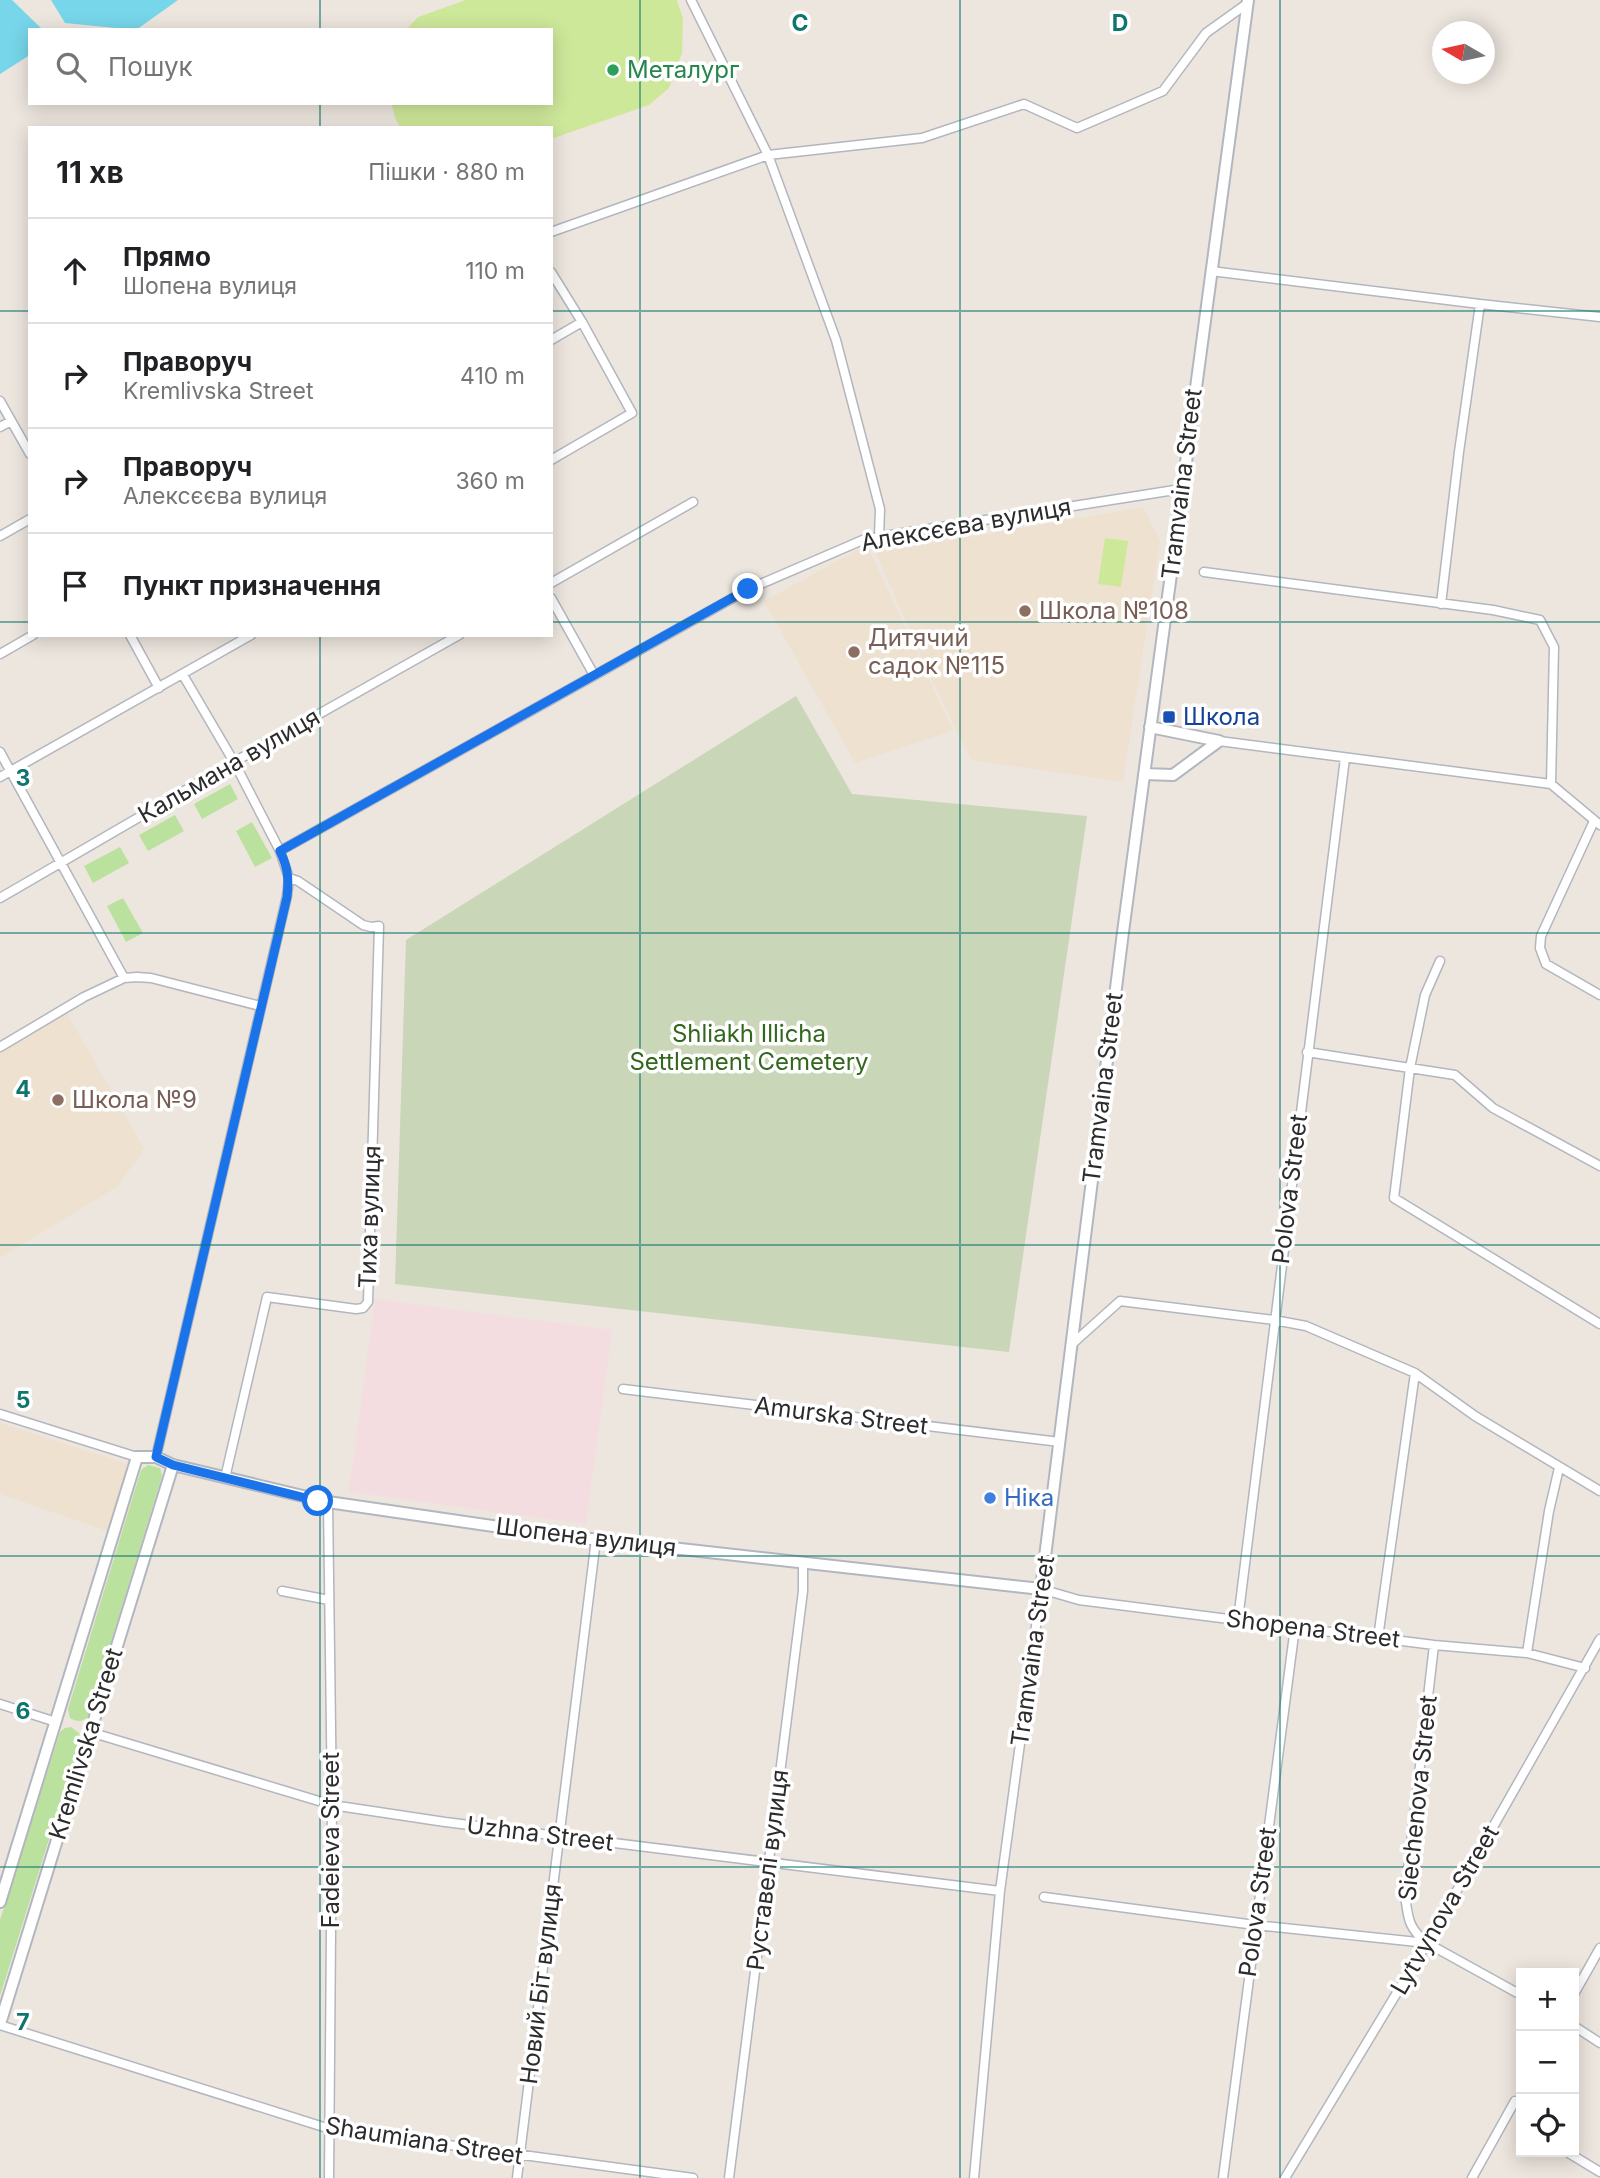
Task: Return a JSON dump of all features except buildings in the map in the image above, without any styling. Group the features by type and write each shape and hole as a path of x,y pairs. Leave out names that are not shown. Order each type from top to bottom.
{"street":[{"path":"691,0 768,155 836,340 880,509 879,537"},
{"path":"553,231 768,155 922,138 1024,104 1077,128 1163,91 1206,33 1248,2"},
{"name":"Tramvaina Street","path":"974,2178 1000,1891 1060,1443 1181,489 1248,2"},
{"path":"1211,271 1600,317"},
{"path":"553,275 632,413 553,459"},
{"path":"1441,604 1480,304"},
{"path":"553,339 582,322"},
{"path":"0,401 28,451"},
{"path":"0,427 11,421"},
{"name":"Алексєєва вулиця","path":"280,851 748,589 865,539 1181,489"},
{"path":"553,582 694,502"},
{"path":"0,536 28,520"},
{"path":"1204,572 1493,610 1540,620 1554,647 1551,784"},
{"path":"553,602 594,675"},
{"path":"0,654 30,637"},
{"path":"131,637 159,688"},
{"path":"0,777 248,637"},
{"name":"Кальмана вулиця","path":"0,898 455,637"},
{"path":"156,1457 287,897 289,878 288,868 280,851 234,762 183,675"},
{"path":"1150,727 1219,741 1551,784 1597,823 1541,936 1541,948 1546,964 1600,995"},
{"path":"1144,774 1172,775 1219,741"},
{"path":"0,752 124,978"},
{"name":"Polova Street","path":"1238,1620 1345,758"},
{"name":"Тиха вулиця","path":"225,1478 267,1297 356,1309 363,1308 368,1302 379,926 363,925 299,881 289,878"},
{"path":"1440,961 1425,995 1410,1068 1394,1198 1600,1324"},
{"path":"0,1046 84,997 124,978 151,978 260,1006"},
{"path":"1307,1052 1455,1074 1493,1108 1600,1166"},
{"path":"1072,1345 1121,1301 1306,1326 1415,1373 1475,1416 1600,1491"},
{"path":"1378,1638 1415,1373"},
{"name":"Amurska Street","path":"623,1389 1060,1443"},
{"path":"0,1414 138,1457"},
{"name":"Шопена вулиця","path":"138,1457 156,1457 173,1465 328,1502 596,1539 1041,1589"},
{"name":"Kremlivska Street","path":"0,1902 138,1457"},
{"name":"Kremlivska Street","path":"0,2024 173,1465"},
{"path":"1527,1653 1549,1511 1559,1468"},
{"name":"Fadeieva Street","path":"328,1502 332,1805 329,2178"},
{"name":"Новий Біт вулиця","path":"517,2178 596,1539"},
{"name":"Руставелі вулиця","path":"729,2178 803,1591 803,1563"},
{"name":"Shopena Street","path":"1041,1589 1079,1600 1434,1645 1527,1653 1585,1668"},
{"path":"282,1591 329,1600"},
{"name":"Polova Street","path":"1223,2178 1295,1627"},
{"name":"Lytvynova Street","path":"1285,2178 1427,1943 1600,1639"},
{"name":"Siechenova Street","path":"1427,1943 1414,1933 1408,1918 1405,1895 1434,1645"},
{"path":"0,1704 56,1722"},
{"name":"Uzhna Street","path":"90,1732 332,1805 445,1822 1000,1891"},
{"path":"1044,1897 1255,1925 1427,1943 1516,1992"},
{"path":"1579,1985 1600,1948"},
{"name":"Shaumiana Street","path":"0,2024 330,2129 647,2175 693,2178"},
{"path":"1579,2029 1600,2043"},
{"path":"1472,2178 1515,2101"},
{"path":"1575,2157 1600,2172"}],"shaded area":[{"name":"Школа №108","path":"1143,507 1160,541 1123,782 971,760 927,670 876,553"},
{"name":"Дитячий садок №115","path":"867,545 953,731 855,763 764,601"},
{"name":"Школа №9","path":"67,1013 144,1149 118,1186 0,1258 0,1052"},
{"path":"375,1299 612,1330 586,1524 349,1492"},
{"path":"0,1423 128,1464 107,1531 0,1494"}],"green space":[{"name":"Металург","path":"466,0 677,0 683,19 682,53 669,88 649,105 553,138 553,126 400,126 392,105 553,105 553,28 408,28 418,17"},
{"path":"1105,538 1128,541 1121,587 1098,584"},
{"name":"Shliakh Illicha Settlement Cemetery","path":"796,696 852,794 1087,816 1009,1352 395,1284 406,940"},
{"path":"230,784 238,799 202,819 194,804"},
{"path":"175,815 184,831 148,851 139,835"},
{"path":"252,822 272,858 255,867 236,831"},
{"path":"120,847 129,863 93,883 84,866"},
{"path":"123,898 143,933 126,942 107,906"},
{"path":"148,1465 160,1468 162,1476 88,1717 82,1721 75,1720 70,1718 68,1709 141,1470"},
{"path":"71,1727 79,1733 80,1740 0,1996 0,1920 60,1732"}],"water":[{"path":"0,0 12,0 41,28 28,28 28,56 0,74"},
{"path":"51,0 178,0 139,28 65,23"}],"place":[{"name":"Металург","path":"613,70"},
{"name":"Школа №108","path":"1025,611"},
{"name":"Дитячий садок №115","path":"854,652"},
{"name":"Школа","path":"1169,717"},
{"name":"Школа №9","path":"58,1100"},
{"name":"Ніка","path":"990,1498"}],"route":[{"path":"318,1501 173,1465 156,1457 287,897 288,868 280,851 748,589"}]}
